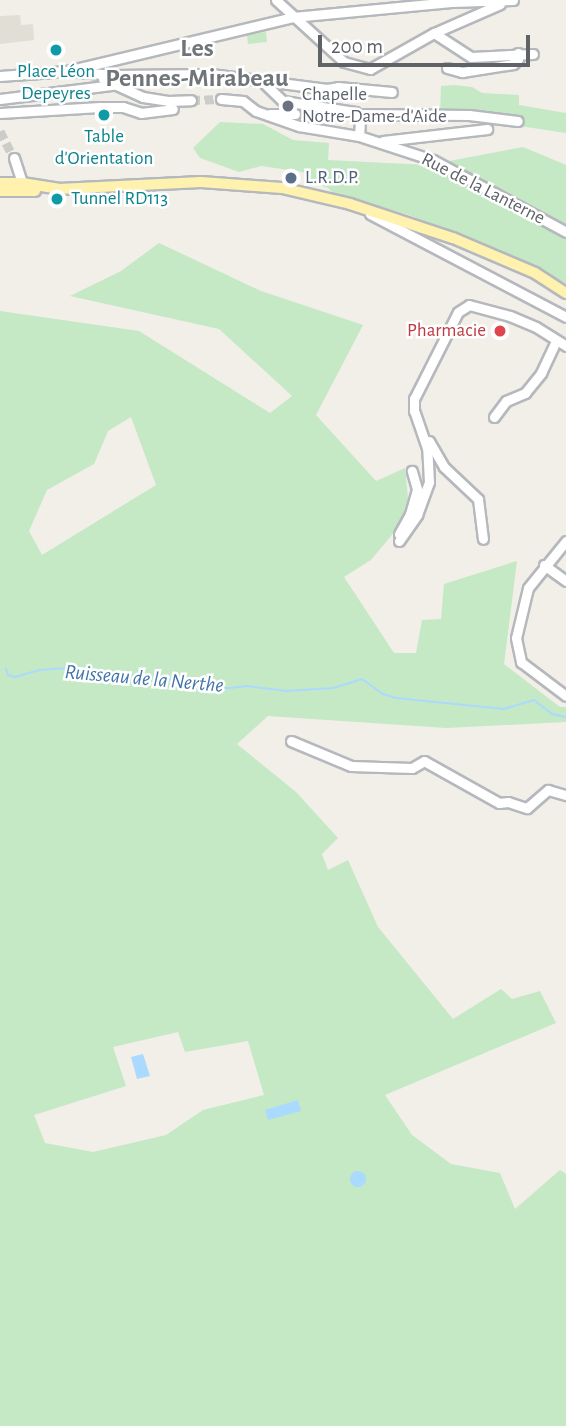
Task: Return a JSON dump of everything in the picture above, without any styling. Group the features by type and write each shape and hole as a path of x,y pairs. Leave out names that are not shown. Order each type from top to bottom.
{"main road":[{"path":"0,183 60,189 201,181 266,186 303,193 350,204 430,231 495,256 562,291"},
{"path":"0,190 23,187"}],"street":[{"path":"276,0 344,62 370,69 434,33 509,1"},
{"path":"67,71 293,17 451,2 509,1"},
{"path":"434,33 471,57 533,54"},
{"path":"447,68 462,72 513,64 517,63 518,53"},
{"path":"67,71 113,81 116,85 143,97 168,101 191,100"},
{"path":"0,76 67,71 114,75 211,74 392,92"},
{"path":"262,81 283,101 349,109 358,114 469,115 518,121"},
{"path":"0,99 116,85"},
{"name":"Rue de la Lanterne","path":"221,99 243,101 254,110 309,129 359,136 433,160 566,232"},
{"path":"0,114 100,107 123,107 141,113 173,109"},
{"path":"268,115 295,114"},
{"path":"358,114 359,136"},
{"path":"383,143 384,140 419,139 487,129"},
{"path":"14,158 23,187"},
{"path":"350,204 566,317"},
{"path":"430,231 438,249"},
{"path":"483,539 478,499 444,467 414,411 414,399 463,307 469,305 510,316 536,327 566,346"},
{"path":"494,417 506,401 524,393 541,373 556,341"},
{"path":"412,471 417,489 410,514 397,539 399,541 417,516 428,490 430,472 424,433"},
{"path":"566,541 528,588 516,638 516,651 529,670 566,696"},
{"path":"544,565 566,581"},
{"path":"290,741 351,766 412,768 424,761 499,803 508,802 527,808 548,790 566,795"}],"shaded area":[{"path":"20,15 21,25 33,24 34,40 0,44 0,16"}],"green space":[{"path":"266,32 267,42 248,44 247,35"},
{"path":"441,86 472,87 482,93 519,95 519,105 566,113 566,133 440,114"},
{"path":"220,122 263,124 293,140 329,143 328,160 428,165 523,147 566,165 566,283 412,216 333,193 314,183 303,172 261,166 239,172 200,158 193,148"},
{"path":"159,243 261,291 363,325 316,415 376,481 405,468 408,498 400,525 371,560 344,577 394,653 416,653 422,620 441,619 444,584 517,561 504,664 560,707 566,707 566,722 446,728 268,716 237,744 296,792 338,838 322,854 328,870 348,860 378,927 453,1019 501,989 512,999 540,991 556,1023 385,1095 412,1135 451,1164 500,1173 515,1209 560,1170 566,1174 566,1426 0,1426 0,311 139,331 270,413 292,396 219,329 70,296 121,271","holes":["131,417 156,485 42,555 29,531 47,490 94,464 108,431","178,1032 185,1052 248,1041 264,1095 203,1110 166,1135 93,1152 45,1143 34,1115 126,1086 113,1047"]}],"water":[{"path":"143,1054 150,1076 137,1079 131,1057"},
{"path":"298,1100 301,1111 268,1120 265,1110"},
{"path":"355,1171 361,1171 366,1179 364,1185 355,1187 350,1182 350,1176"}],"waterway":[{"name":"Ruisseau de la Nerthe","path":"6,669 8,675 15,677 39,670 65,668 188,681 219,689 246,686 285,691 333,688 362,679 383,694 396,698 504,709 534,700 552,714 566,717"}],"tunnel":[{"path":"191,100 221,99"},
{"path":"0,131 14,158"}],"place":[{"name":"Place Léon Depeyres","path":"56,50"},
{"name":"Chapelle Notre-Dame-d'Aide","path":"288,106"},
{"name":"Table d'Orientation","path":"104,115"},
{"name":"L.R.D.P.","path":"291,178"},
{"name":"Tunnel RD113","path":"57,199"},
{"name":"Pharmacie","path":"500,331"}],"district":[{"name":"Les Pennes-Mirabeau","path":"197,64"}]}
